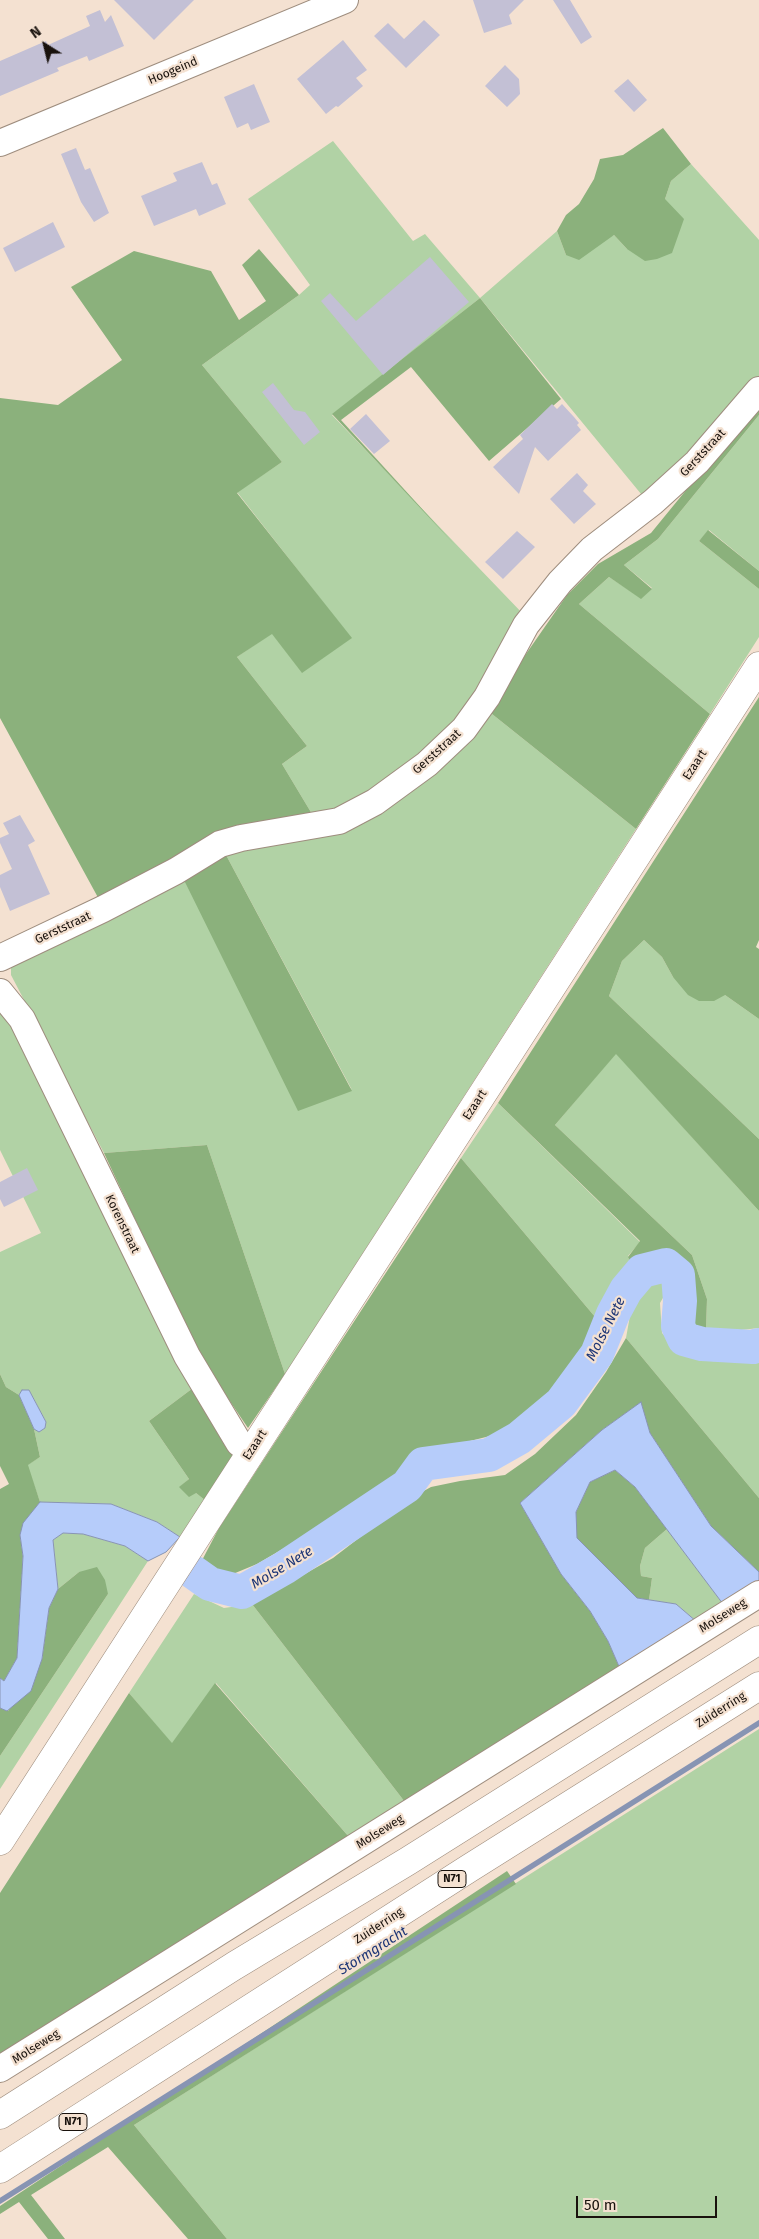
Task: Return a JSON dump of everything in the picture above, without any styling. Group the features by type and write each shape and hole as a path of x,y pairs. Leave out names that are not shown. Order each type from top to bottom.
{"main road":[{"name":"Ezaart","path":"0,1841 759,666"},
{"path":"0,2114 234,1966 408,1861 759,1640"},
{"name":"Zuiderring","path":"0,2169 468,1869 759,1686"}],"street":[{"name":"Hoogeind","path":"0,143 345,0"},
{"name":"Gerststraat","path":"0,958 103,909 220,844 241,838 339,821 383,797 427,764 464,729 487,697 526,625 560,582 592,549 653,502 697,462 759,390"},
{"name":"Korenstraat","path":"0,992 22,1019 187,1356 239,1443 250,1452"},
{"name":"Molseweg","path":"0,2069 759,1594"}],"green space":[{"path":"663,128 691,164 671,181 665,199 684,219 672,253 645,261 627,249 614,235 579,260 566,255 557,231 566,215 579,204 594,179 600,159 623,155"},
{"path":"333,141 413,241 425,234 480,298 332,415 525,616 474,703 422,760 331,815 312,814 282,764 307,746 237,657 272,633 302,672 351,638 237,492 282,462 202,365 310,285 248,199"},
{"path":"691,164 759,240 759,378 646,500 480,298 557,231 566,255 614,235 627,249 665,199 671,181"},
{"path":"259,249 299,295 202,365 282,462 237,493 352,638 302,673 272,634 237,657 307,746 282,764 312,814 101,903 0,718 0,398 58,405 122,360 71,287 134,251 211,271 239,320 266,301 242,265"},
{"path":"480,298 561,399 489,461 411,367 341,420 455,545 332,414"},
{"path":"759,401 759,415 658,539 624,565 652,589 641,599 609,577 579,604 710,714 636,829 487,710 567,595 598,564 651,533"},
{"path":"759,415 759,571 709,530 699,541 759,589 759,637 710,714 579,604 609,577 641,598 652,588 624,565 658,539"},
{"path":"708,530 759,571 759,589 699,541"},
{"path":"759,697 759,940 756,947 759,949 759,1019 725,995 714,1001 699,1001 688,995 673,977 662,957 644,940 622,961 609,996 759,1139 759,1211 616,1054 555,1125 692,1255 707,1299 706,1329 691,1324 687,1275 673,1258 657,1256 647,1258 634,1267 628,1257 640,1241 498,1103"},
{"path":"487,710 636,829 285,1374 207,1145 104,1153 11,975 11,961 183,878 352,1090 226,855 349,829 399,801 428,776"},
{"path":"226,855 352,1091 298,1111 183,878"},
{"path":"644,940 662,957 673,977 725,995 759,1019 759,1139 609,996 622,961"},
{"path":"0,1005 12,1019 193,1388 149,1421 189,1479 180,1487 196,1493 206,1501 180,1537 157,1522 111,1504 40,1502 27,1465 40,1457 34,1429 39,1431 45,1428 46,1422 29,1390 22,1391 19,1395 6,1387 0,1374 0,1252 41,1233 0,1150"},
{"path":"616,1053 759,1211 759,1328 732,1331 706,1329 707,1299 692,1255 555,1125"},
{"path":"498,1103 640,1242 628,1256 634,1267 605,1301 601,1324 461,1158"},
{"path":"207,1145 285,1374 248,1428 198,1354 104,1153"},
{"path":"461,1158 601,1324 580,1360 545,1400 506,1432 422,1453 387,1481 327,1523 257,1564 228,1576 210,1575 199,1566 219,1528"},
{"path":"658,1279 663,1279 667,1291 660,1303 662,1333 672,1343 688,1353 711,1361 759,1363 759,1498 626,1338 631,1310 646,1287"},
{"path":"626,1338 759,1498 759,1572 711,1526 650,1433 640,1403 602,1430 520,1503 561,1574 590,1611 608,1641 621,1671 408,1806 252,1604 333,1558 411,1498 431,1487 505,1475 535,1454 576,1415 606,1372"},
{"path":"0,1374 6,1387 19,1395 34,1429 40,1457 28,1465 40,1502 24,1523 20,1535 23,1556 17,1658 4,1681 0,1678 0,1489 9,1484 0,1466"},
{"path":"193,1388 235,1457 206,1501 196,1493 189,1497 179,1487 189,1479 149,1421"},
{"path":"615,1470 635,1487 667,1529 645,1548 640,1566 641,1576 652,1578 649,1600 637,1598 576,1538 576,1512 590,1482"},
{"path":"667,1529 723,1604 697,1622 676,1604 649,1600 652,1578 641,1576 640,1566 645,1548"},
{"path":"62,1533 83,1534 125,1546 148,1561 0,1789 0,1756 108,1594 79,1572 58,1589 53,1540"},
{"path":"97,1567 105,1580 108,1594 0,1756 0,1708 8,1711 42,1659 49,1608 58,1589 79,1572"},
{"path":"194,1594 224,1608 252,1604 408,1806 349,1837 216,1683 172,1744 129,1693"},
{"path":"215,1683 349,1837 0,2058 0,1893 129,1693 172,1743"},
{"path":"759,1729 759,2239 227,2239 134,2125"},
{"path":"507,1871 516,1884 134,2125 227,2239 188,2239 108,2147 31,2195 65,2239 48,2239 19,2202 0,2214 0,2206"}],"water":[{"path":"22,1390 29,1390 46,1422 45,1428 39,1432 34,1429 19,1395"},
{"path":"641,1402 650,1433 711,1526 759,1572 759,1582 723,1604 635,1487 615,1470 590,1482 576,1512 577,1538 637,1598 676,1604 697,1622 621,1671 608,1641 590,1611 561,1574 520,1503 602,1430"},
{"path":"40,1502 111,1504 157,1522 180,1537 166,1552 148,1561 125,1546 83,1534 63,1533 53,1540 58,1589 49,1608 42,1659 31,1691 7,1711 0,1708 0,1678 4,1681 17,1658 23,1556 20,1535 23,1523"}],"building":[{"path":"114,0 194,0 154,40"},
{"path":"473,0 524,0 509,15 512,24 484,33"},
{"path":"553,0 570,0 592,37 581,44"},
{"path":"100,10 105,22 111,15 124,46 89,61 87,56 57,68 59,71 0,96 0,61 46,41 48,45 90,26 86,16"},
{"path":"424,20 440,35 406,68 374,36 388,23 404,39"},
{"path":"343,40 367,70 356,78 363,86 338,107 336,106 326,114 297,79"},
{"path":"505,65 519,79 520,94 507,107 485,86"},
{"path":"628,79 647,100 634,112 614,91"},
{"path":"254,84 270,122 251,130 248,123 237,128 224,97"},
{"path":"76,148 85,170 90,168 109,213 94,222 81,202 61,154"},
{"path":"202,162 212,185 217,183 226,204 199,216 196,209 154,226 141,196 177,181 173,173"},
{"path":"53,222 65,247 15,272 3,248"},
{"path":"430,257 469,302 383,375 321,301 330,293 356,321"},
{"path":"273,383 294,410 305,412 320,432 304,445 262,392"},
{"path":"552,404 557,409 562,404 579,423 577,425 581,430 548,461 535,447 519,494 493,467 523,439 520,435"},
{"path":"366,414 390,441 374,454 350,429"},
{"path":"577,473 588,485 583,491 596,504 574,524 550,499"},
{"path":"517,531 535,547 503,579 485,562"},
{"path":"20,815 35,841 28,845 50,894 10,911 0,887 0,875 12,869 0,843 0,838 9,834 3,823"},
{"path":"27,1168 38,1190 4,1207 0,1199 0,1182"}],"waterway":[{"name":"Molse Nete","path":"193,1572 210,1584 242,1592 284,1568 407,1486 423,1464 489,1455 519,1438 561,1403 597,1354 613,1314 626,1290 642,1271 666,1265 678,1275 680,1301 678,1326 684,1339 702,1344 753,1347 759,1345"},
{"name":"Stormgracht","path":"0,2201 759,1723"}]}
